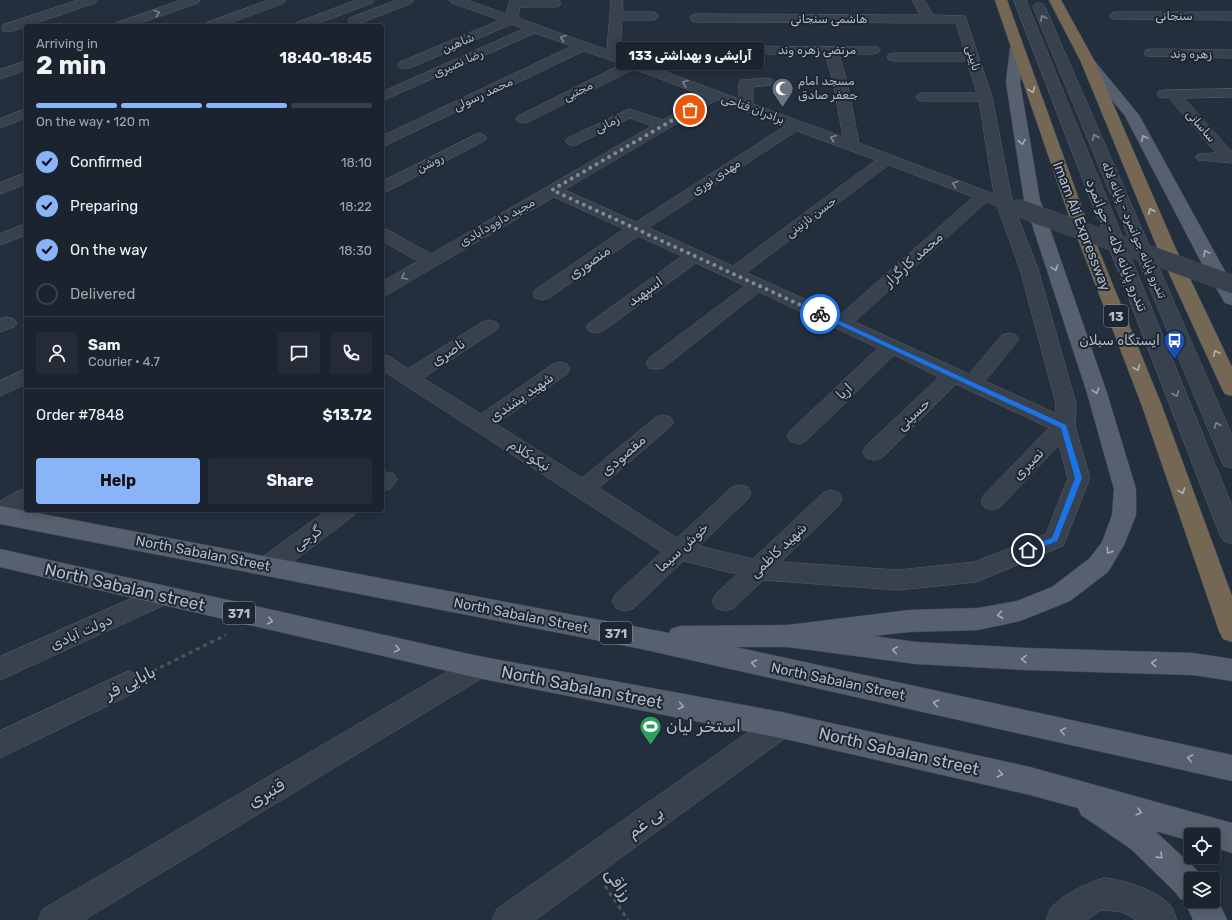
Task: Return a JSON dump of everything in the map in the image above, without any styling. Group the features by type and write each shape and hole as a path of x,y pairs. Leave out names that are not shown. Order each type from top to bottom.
{"highway":[{"name":"Imam Ali Expressway","path":"1000,0 1077,216 1152,406 1232,631"},
{"path":"1055,0 1088,62 1166,247 1232,389"}],"main road":[{"path":"637,637 788,636 909,621 978,619 1020,611 1061,594 1099,565 1112,545 1124,515 1125,489 1097,393 1032,200 1013,82 1017,48"},
{"path":"1088,62 1132,115 1210,262 1232,299"},
{"name":"North Sabalan Street","path":"0,514 637,637 1230,767"},
{"name":"North Sabalan street","path":"0,558 478,667 781,725 1030,781 1232,838"},
{"path":"788,636 916,653 1026,659 1193,664 1232,670"},
{"path":"1030,781 1094,806 1142,839 1184,879"},
{"path":"1203,908 1211,920"}],"street":[{"path":"32,24 90,0"},
{"path":"126,24 194,0"},
{"path":"215,24 280,0"},
{"path":"305,24 368,0"},
{"path":"354,21 408,0"},
{"name":"برادران فتاحی","path":"456,0 796,124 1002,202 1232,284"},
{"path":"613,57 617,0"},
{"path":"918,0 929,19"},
{"name":"تندرو پایانه لاله - جوانمرد","path":"1020,0 1232,535"},
{"name":"تندرو پایانه جوانمرد - پایانه لاله","path":"1035,0 1232,460"},
{"path":"511,20 516,1 555,3"},
{"path":"811,6 815,19"},
{"path":"616,16 652,16"},
{"name":"سنجانی","path":"1116,16 1232,16"},
{"name":"هاشمی سنجانی","path":"696,18 961,19"},
{"name":"نایینی","path":"961,19 985,97 1002,202 1029,270 1066,404 1064,426"},
{"name":"شاهین","path":"405,65 511,20"},
{"path":"12,32 24,27"},
{"name":"رضا نصیری","path":"384,96 535,28"},
{"name":"محمد رسولی","path":"384,141 583,46"},
{"name":"مرتضی زهره وند","path":"713,50 873,50"},
{"path":"831,50 840,82 852,145"},
{"name":"زهره وند","path":"1151,53 1232,54"},
{"path":"894,57 973,58"},
{"name":"مجتبی","path":"523,119 633,64"},
{"path":"0,75 24,66"},
{"path":"746,106 746,83 767,82"},
{"name":"ساسانی","path":"1230,158 1167,94 1232,93"},
{"name":"مجید داوودآبادی","path":"384,289 716,95"},
{"path":"923,97 985,97"},
{"name":"زمانی","path":"573,141 629,113 664,125"},
{"path":"0,124 24,114"},
{"name":"مهدی نوری","path":"636,229 796,124"},
{"name":"روشن","path":"384,187 479,138"},
{"name":"ساسانی","path":"1203,158 1230,158"},
{"name":"حسن نازنینی","path":"734,274 888,159"},
{"path":"0,189 24,179"},
{"path":"552,190 1064,426"},
{"name":"محمد کارگزار","path":"842,324 1002,202"},
{"name":"منصوری","path":"542,294 636,229"},
{"path":"0,240 24,230"},
{"path":"384,235 431,261"},
{"name":"اسپهبد","path":"596,327 694,256"},
{"path":"656,362 757,285"},
{"name":"ناصری","path":"408,378 489,326"},
{"name":"حسینی","path":"874,452 1009,339"},
{"name":"اریا","path":"798,436 891,346"},
{"name":"نیکوکلام","path":"384,362 678,550 757,570 898,580 921,578 976,572 1055,540 1079,478 1064,426"},
{"name":"شهید پشندی","path":"481,424 560,369"},
{"path":"0,390 24,377"},
{"name":"مقصودی","path":"583,489 663,422"},
{"name":"نصیری","path":"992,501 1064,426"},
{"name":"خوش سیما","path":"625,601 740,493"},
{"path":"0,514 24,498"},
{"name":"شهید کاظمی","path":"725,601 831,499"},
{"name":"گرجی","path":"269,566 342,512"},
{"name":"دولت آبادی","path":"0,669 162,595"},
{"name":"قنبری","path":"54,920 478,667"},
{"name":"بابایی فر","path":"0,745 129,683"},
{"name":"بی غم","path":"508,920 781,725"},
{"path":"1062,920 1087,900 1109,893 1125,896 1146,907 1161,920"}],"path":[{"name":"بابایی فر","path":"129,683 260,618"},
{"name":"رزاقی","path":"588,863 628,920"}],"way so far":[{"path":"690,110 552,190 820,314"}],"place":[{"name":"مسجد امام جعفر صادق","path":"783,108"},
{"name":"آرایشی و بهداشتی 133","path":"690,110"},
{"name":"ایستگاه سبلان","path":"1175,360"},
{"name":"استخر لیان","path":"650,746"}],"route":[{"path":"820,314 1064,426 1079,478 1055,540 1028,550"}]}
